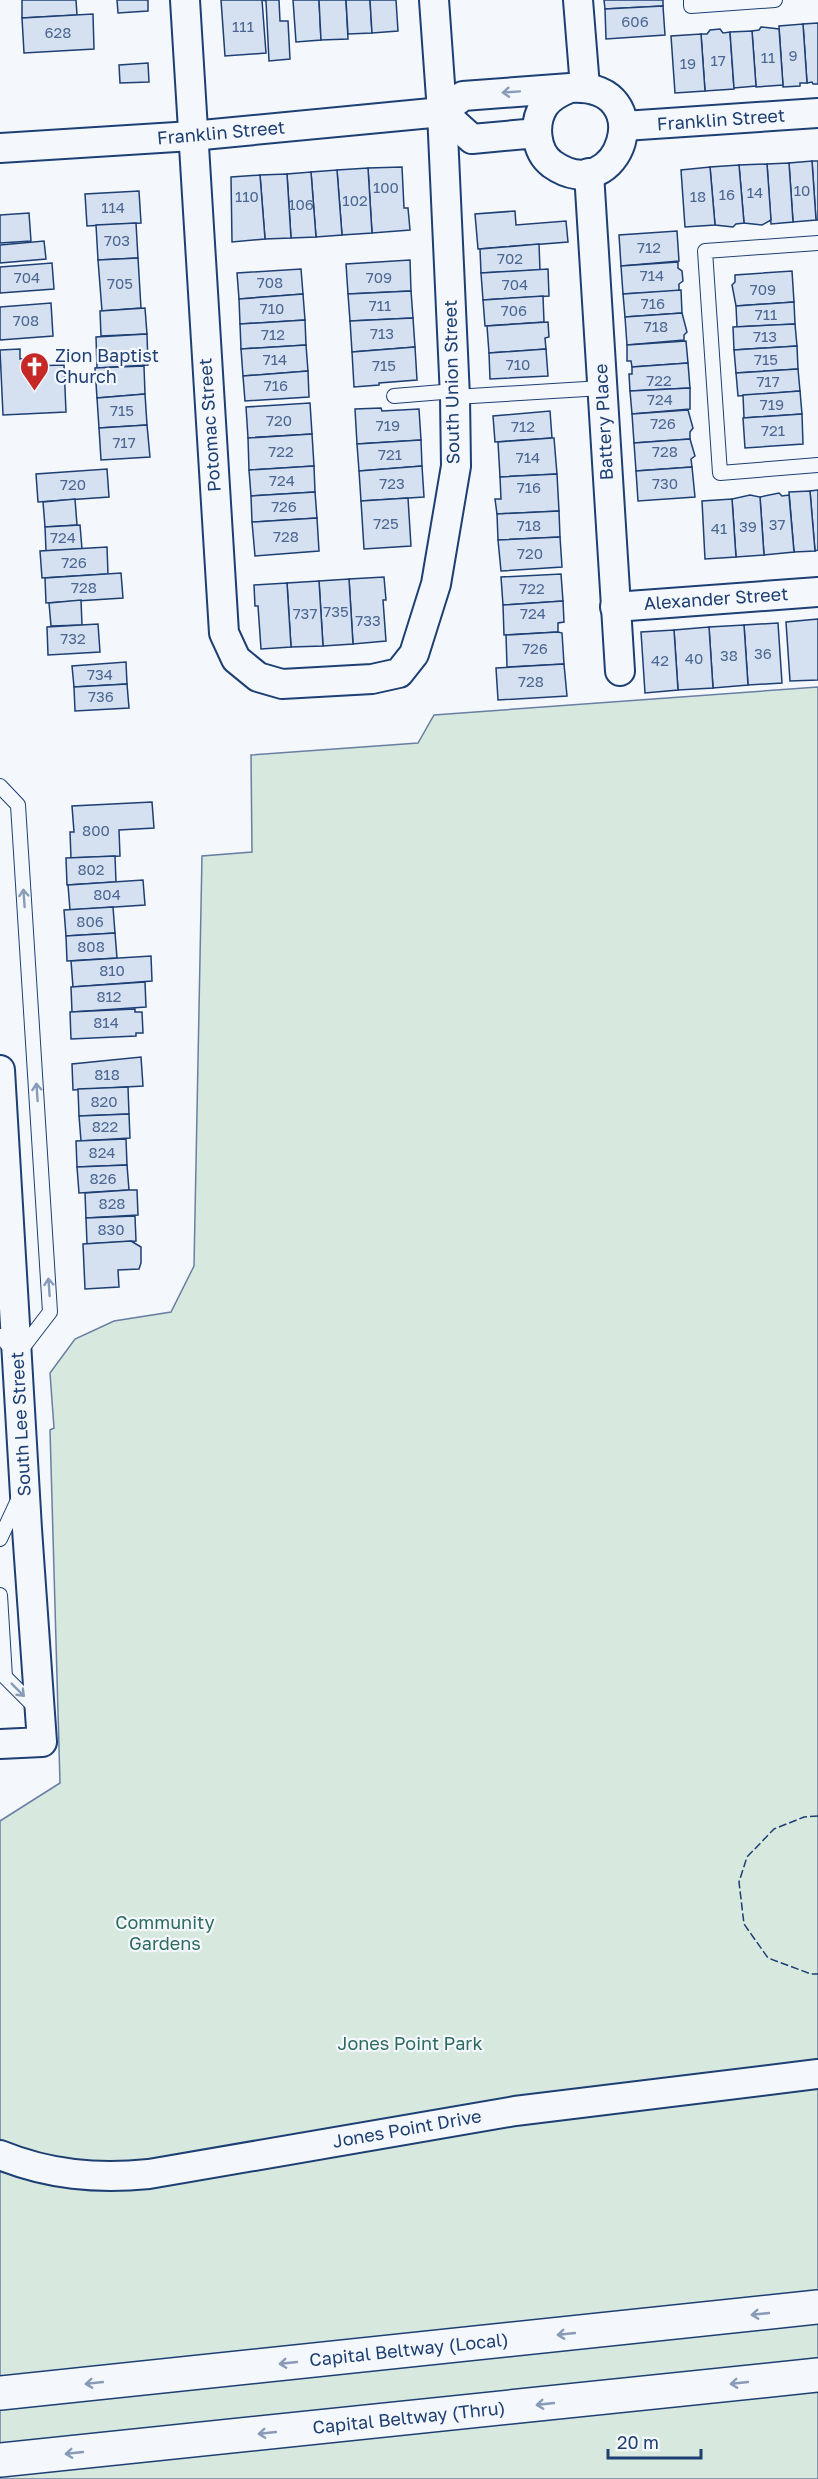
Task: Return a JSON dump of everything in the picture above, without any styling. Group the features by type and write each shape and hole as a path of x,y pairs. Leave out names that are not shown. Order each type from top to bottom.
{"highway":[{"name":"Capital Beltway (Local)","path":"0,2393 818,2307"},
{"name":"Capital Beltway (Thru)","path":"0,2460 818,2375"}],"street":[{"name":"Potomac Street","path":"185,0 224,633 236,660 258,677 282,684"},
{"name":"South Union Street","path":"282,684 372,679 399,673 414,654 436,584 456,466 455,394 442,112 434,0"},
{"path":"578,0 578,87"},
{"name":"Franklin Street","path":"0,148 192,136 442,112 463,96 578,87"},
{"path":"578,87 599,90 611,99 620,111 624,126 622,145 615,158 603,168 589,173 576,174 561,170 549,161 540,148 537,133 538,118 545,105 556,94 578,87"},
{"path":"442,112 472,139 537,133"},
{"name":"Franklin Street","path":"624,126 818,113"},
{"name":"Battery Place","path":"589,173 620,670"},
{"name":"Alexander Street","path":"615,607 818,592"},
{"name":"South Lee Street","path":"0,1070 6,1349 15,1399 25,1485 42,1742 0,1744"},
{"name":"Jones Point Drive","path":"0,2155 38,2168 71,2175 116,2177 149,2174 515,2111 818,2074"}],"lane":[{"path":"691,0 691,6 775,0"},
{"path":"818,243 705,251 720,473 818,465"},
{"path":"394,396 602,388"},
{"path":"0,786 18,805 50,1312 6,1349"},
{"path":"0,1539 25,1485"},
{"path":"0,1595 5,1677 40,1712"}],"green space":[{"name":"Jones Point Park","path":"818,687 818,2479 0,2479 0,1821 60,1783 50,1430 54,1428 50,1373 75,1339 114,1321 171,1312 194,1266 202,856 252,852 251,755 418,743 434,715"}],"building":[{"path":"22,0 76,0 77,15 22,18"},
{"path":"117,0 148,0 148,11 118,13"},
{"path":"221,0 262,0 266,53 225,56"},
{"path":"262,0 279,0 280,21 288,21 290,59 269,61 266,1"},
{"path":"293,0 319,0 321,40 296,42"},
{"path":"319,0 346,0 348,39 321,40"},
{"path":"346,0 370,0 372,33 348,34"},
{"path":"370,0 396,0 398,31 372,33"},
{"path":"604,0 663,0 663,6 605,9"},
{"path":"663,6 665,35 606,39 605,9"},
{"path":"93,14 94,49 24,53 22,18"},
{"path":"818,23 818,84 813,84 812,82 807,83 803,24"},
{"path":"803,24 807,83 800,83 800,86 783,87 779,26"},
{"path":"761,27 779,29 783,85 756,87 752,31 759,30"},
{"path":"720,29 723,33 730,32 734,89 705,91 701,34"},
{"path":"752,31 756,86 734,88 730,32"},
{"path":"701,34 705,91 675,93 671,36"},
{"path":"148,63 149,82 120,83 119,65"},
{"path":"812,161 818,161 818,220 816,220"},
{"path":"812,161 816,220 793,222 789,163"},
{"path":"789,163 793,222 771,224 767,164"},
{"path":"767,164 771,220 762,225 744,223 739,165"},
{"path":"739,165 744,223 733,227 715,225 710,167"},
{"path":"402,167 404,208 408,208 410,230 372,233 368,168"},
{"path":"710,167 715,225 685,227 681,170"},
{"path":"368,168 372,233 342,235 337,170"},
{"path":"337,170 342,235 316,237 311,172"},
{"path":"311,172 316,237 291,238 287,174"},
{"path":"287,174 291,238 265,239 260,175"},
{"path":"260,175 265,239 232,242 231,177"},
{"path":"139,191 141,223 87,226 85,194"},
{"path":"515,211 516,225 566,221 568,242 478,249 475,214"},
{"path":"29,213 31,241 0,243 0,215"},
{"path":"136,223 138,258 98,260 96,225"},
{"path":"677,231 679,261 621,266 619,235"},
{"path":"44,241 46,259 0,263 0,245"},
{"path":"539,244 540,270 481,273 480,249"},
{"path":"138,258 141,308 102,311 98,260"},
{"path":"410,260 411,291 348,294 346,264"},
{"path":"678,262 683,281 679,284 679,291 623,294 621,266"},
{"path":"52,263 54,289 0,293 0,267"},
{"path":"301,269 303,294 239,299 237,273"},
{"path":"548,269 549,296 483,300 481,273"},
{"path":"792,271 794,302 736,306 732,285 735,282 735,275"},
{"path":"681,290 682,313 625,317 623,294"},
{"path":"411,291 413,318 350,321 348,294"},
{"path":"303,294 305,320 240,324 239,299"},
{"path":"543,296 544,322 485,326 483,300"},
{"path":"794,302 795,324 737,327 736,306"},
{"path":"51,303 53,336 0,340 0,307"},
{"path":"145,308 147,334 101,336 100,311"},
{"path":"682,313 687,332 684,340 627,345 625,317"},
{"path":"413,318 415,347 352,352 350,321"},
{"path":"305,320 306,345 241,349 240,324"},
{"path":"548,322 549,337 545,338 546,349 489,353 487,326"},
{"path":"795,324 797,346 734,350 733,327"},
{"path":"147,334 148,365 97,368 96,337"},
{"path":"686,341 688,363 632,367 631,361 627,361 627,345"},
{"path":"306,345 308,371 243,376 241,349"},
{"path":"797,346 798,369 736,373 734,350"},
{"path":"415,347 417,380 354,387 352,352"},
{"name":"Zion Baptist Church","path":"20,349 20,359 30,358 31,366 64,365 66,412 3,415 0,350"},
{"path":"546,349 548,376 490,379 489,353"},
{"path":"688,363 690,388 630,391 629,374 632,374 632,367"},
{"path":"144,366 145,394 97,398 95,368"},
{"path":"798,369 800,391 738,396 736,373"},
{"path":"308,371 309,397 245,401 243,376"},
{"path":"690,388 690,409 632,414 630,391"},
{"path":"800,391 802,414 744,418 743,395"},
{"path":"145,394 147,425 99,428 97,398"},
{"path":"310,403 312,434 248,438 246,407"},
{"path":"381,408 382,411 419,409 421,440 357,444 355,409"},
{"path":"688,410 693,428 690,432 690,439 634,443 632,414"},
{"path":"550,411 552,438 495,442 493,416"},
{"path":"802,414 803,444 745,448 743,418"},
{"path":"147,425 150,457 101,460 99,428"},
{"path":"312,434 314,466 249,470 248,438"},
{"path":"554,438 557,474 500,477 498,442"},
{"path":"690,439 695,456 691,459 692,467 636,471 634,443"},
{"path":"421,440 422,466 359,471 357,444"},
{"path":"314,466 315,492 251,496 249,470"},
{"path":"422,466 424,497 361,501 359,471"},
{"path":"692,467 695,497 638,501 636,471"},
{"path":"107,469 109,497 38,502 36,474"},
{"path":"557,474 559,511 497,514 495,499 501,499 500,477"},
{"path":"818,490 818,550 815,551 810,491"},
{"path":"810,491 815,551 794,552 789,492"},
{"path":"315,492 317,518 252,522 251,496"},
{"path":"779,493 782,496 789,495 794,552 764,555 760,497"},
{"path":"750,495 760,497 764,555 736,557 732,499"},
{"path":"408,498 411,546 364,549 361,501"},
{"path":"75,499 77,525 45,527 43,502"},
{"path":"732,499 736,557 705,559 702,501"},
{"path":"559,511 560,537 498,540 497,514"},
{"path":"317,518 319,551 255,556 252,522"},
{"path":"80,525 82,549 46,551 45,527"},
{"path":"560,537 562,567 501,571 498,540"},
{"path":"107,547 108,574 42,578 40,551"},
{"path":"121,573 123,598 46,603 45,578"},
{"path":"561,574 563,601 503,605 501,577"},
{"path":"384,577 386,641 353,644 349,579"},
{"path":"349,579 353,644 323,646 319,581"},
{"path":"319,581 323,646 291,647 287,583"},
{"path":"287,583 291,647 261,649 254,585"},
{"path":"81,600 82,625 51,626 49,603"},
{"path":"563,601 564,622 558,623 558,632 504,635 503,605"},
{"path":"818,619 818,680 790,681 786,622"},
{"path":"778,623 782,683 748,685 744,625"},
{"path":"98,624 100,652 48,655 47,627"},
{"path":"744,625 748,685 713,688 709,627"},
{"path":"709,627 713,688 678,690 674,630"},
{"path":"674,630 678,690 645,693 641,632"},
{"path":"562,633 564,664 507,667 506,635"},
{"path":"126,662 127,684 74,687 72,666"},
{"path":"564,664 567,696 498,700 496,668"},
{"path":"127,684 129,708 75,711 74,687"},
{"path":"152,802 154,828 119,830 120,856 71,858 70,832 74,832 72,806"},
{"path":"115,856 116,882 67,885 66,858"},
{"path":"143,880 145,905 70,910 68,885"},
{"path":"113,907 115,933 66,936 64,910"},
{"path":"115,933 117,958 67,961 66,936"},
{"path":"151,956 152,981 73,987 71,961"},
{"path":"145,982 146,1007 72,1012 71,987"},
{"path":"135,1009 135,1012 142,1012 143,1033 136,1033 136,1036 71,1039 70,1012"},
{"path":"141,1057 143,1086 73,1090 72,1064"},
{"path":"128,1087 129,1114 79,1116 78,1089"},
{"path":"129,1114 130,1138 81,1141 79,1116"},
{"path":"126,1139 127,1165 77,1167 76,1141"},
{"path":"127,1165 129,1190 79,1193 77,1167"},
{"path":"137,1190 138,1215 86,1218 85,1193"},
{"path":"135,1216 136,1241 87,1244 86,1218"},
{"path":"131,1241 141,1247 139,1269 118,1270 119,1287 85,1289 83,1244"}],"fence":[{"path":"818,1816 804,1817 774,1829 747,1857 739,1882 744,1924 768,1958 811,1974 818,1974"}],"place":[{"name":"Zion Baptist Church","path":"34,392"}],"park label":[{"name":"Community Gardens","path":"165,1933"}]}
